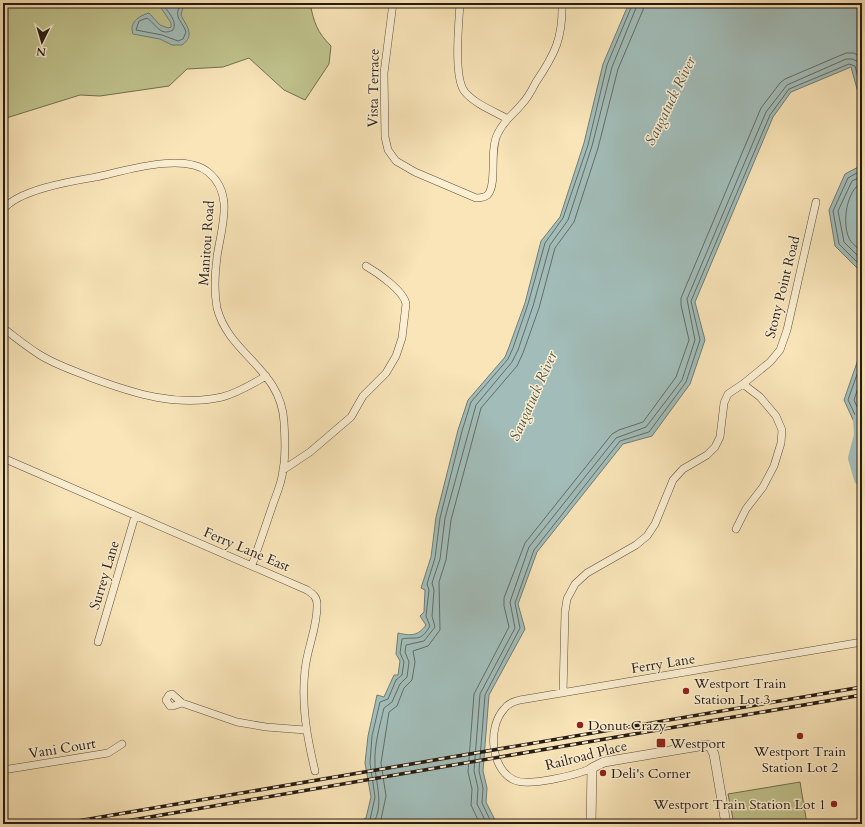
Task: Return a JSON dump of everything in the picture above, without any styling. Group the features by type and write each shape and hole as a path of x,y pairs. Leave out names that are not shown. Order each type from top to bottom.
{"street":[{"name":"Vista Terrace","path":"393,3 384,73 386,114 385,137 388,150 396,161 415,172 476,198 484,197 489,193 491,187 493,152 497,134 506,118"},
{"path":"460,3 458,53 460,84 468,95 506,118 522,105 554,55 561,28 562,3"},
{"name":"Manitou Road","path":"3,210 5,206 26,194 55,185 148,166 177,163 192,164 208,172 220,184 224,201 224,222 217,257 215,284 217,307 223,324 230,334 272,383 281,401 284,422 283,470 252,565"},
{"name":"Stony Point Road","path":"563,693 565,612 567,600 575,584 587,573 636,545 647,536 655,524 673,480 683,469 715,448 720,437 724,403 728,394 744,384 770,362 780,350 787,330 816,202"},
{"path":"283,470 310,452 351,417 363,396 386,373 396,359 402,338 406,299 382,276 366,266"},
{"path":"3,328 40,355 67,368 132,393 157,398 188,400 223,397 246,388 266,376"},
{"path":"736,529 746,508 763,487 774,466 781,443 782,430 776,416 760,396 744,384"},
{"name":"Ferry Lane East","path":"3,458 252,565 307,590 315,596 318,603 309,644 303,694 305,730 315,771"},
{"name":"Surrey Lane","path":"98,642 135,516"},
{"name":"Ferry Lane","path":"495,741 498,720 501,712 510,704 522,700 862,642"},
{"path":"182,703 237,722 266,727 305,730"},
{"name":"Railroad Place","path":"495,741 499,766 511,778 522,782 532,782 592,768 604,762 702,745 710,746 715,757 726,824"},
{"name":"Vani Court","path":"3,770 108,753 122,744"},
{"path":"591,824 592,768"}],"green space":[{"path":"3,3 310,3 317,27 322,36 331,46 329,64 305,100 284,90 249,58 223,67 187,69 169,86 100,96 80,95 3,119"},
{"path":"800,782 807,824 734,824 728,794"}],"water":[{"path":"158,3 184,3 181,15 189,30 189,34 188,38 182,45 172,45 160,39 133,34 132,26 135,20 149,13 160,25 168,28 171,27 171,23"},
{"name":"Saugatuck River","path":"629,3 862,3 862,107 851,67 791,92 773,117 695,302 705,340 690,384 652,436 623,444 537,552 518,604 525,629 489,695 483,771 487,788 486,802 497,824 354,824 366,818 371,797 365,763 368,736 377,695 384,697 394,675 398,675 400,661 396,654 398,633 407,635 414,634 423,629 426,625 420,616 424,612 425,590 421,588 431,557 436,517 458,430 468,400 505,357 525,303 541,241 560,217 584,143 603,64"},
{"path":"862,165 862,273 835,246 829,210 845,174"},
{"path":"862,348 862,419 860,435 844,400"}],"waterway":[{"path":"859,419 860,435 854,458 860,479 862,481"}],"railway":[{"path":"60,824 862,687"},
{"path":"109,824 862,695"}],"place":[{"name":"Westport Train Station Lot 3","path":"686,691"},
{"name":"Donut Crazy","path":"580,725"},
{"name":"Westport Train Station Lot 2","path":"800,736"},
{"name":"Westport","path":"661,743"},
{"name":"Deli's Corner","path":"603,773"},
{"name":"Westport Train Station Lot 1","path":"834,804"}]}
